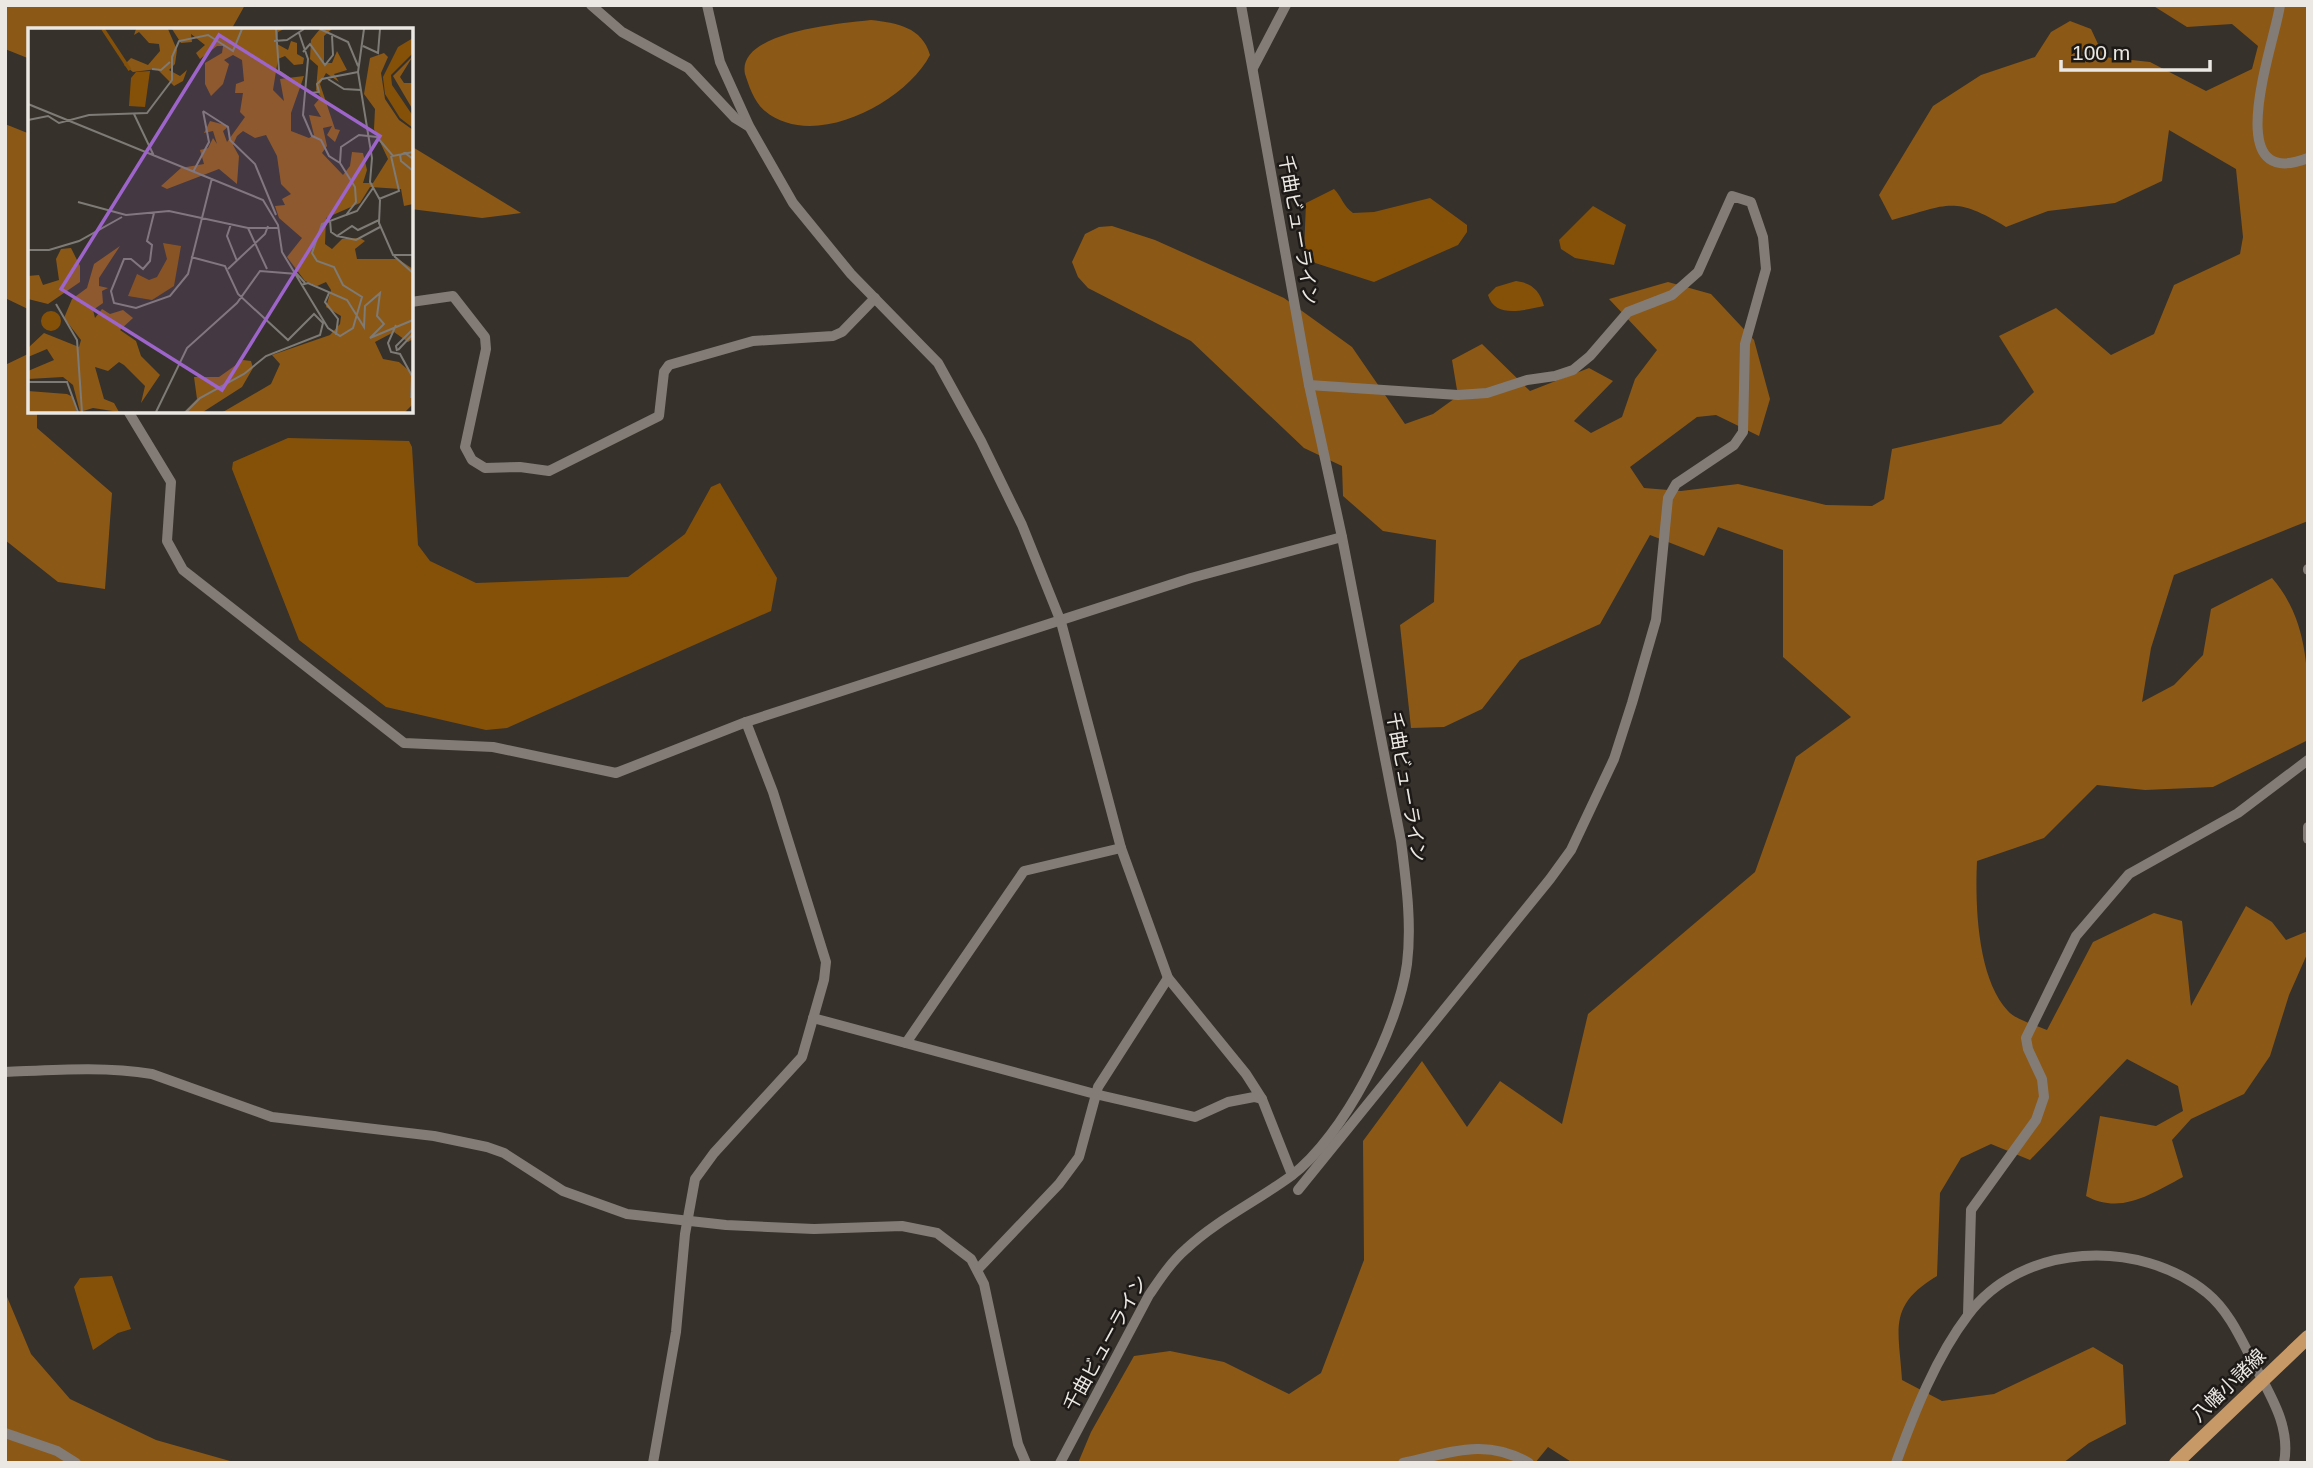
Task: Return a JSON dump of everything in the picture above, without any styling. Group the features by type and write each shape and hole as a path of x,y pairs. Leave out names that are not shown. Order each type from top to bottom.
{"main road":[{"name":"八幡小諸線","path":"2176,1463 2308,1337"}],"street":[{"path":"591,5 622,32 688,68 735,118 749,126"},
{"path":"707,5 720,62 749,126 793,203 851,274 924,347 955,391 1022,525 1061,622 1121,848 1168,978 1246,1074 1262,1100 1292,1175"},
{"name":"千曲ビューライン","path":"1060,1463 1149,1295 1167,1270 1186,1249 1208,1232 1292,1175 1308,1160 1352,1103 1382,1045 1403,988 1407,961 1407,885 1401,841 1342,537 1309,384 1241,5"},
{"path":"1253,68 1286,5"},
{"path":"2280,5 2277,29 2257,102 2256,127 2263,152 2276,162 2291,163 2308,158"},
{"path":"1298,1190 1550,879 1571,850 1614,759 1657,620 1668,498 1676,484 1734,445 1743,432 1745,344 1766,269 1763,237 1751,202 1732,196 1698,272 1689,283 1672,295 1628,312 1590,356 1573,370 1486,393 1458,396 1309,384"},
{"path":"413,302 453,296 485,337 486,349 465,447 472,460 485,468 520,467 549,471 659,416 664,372 669,365 741,343 833,336 842,332 875,298"},
{"path":"129,413 171,482 167,541 183,570 404,743 493,747 616,773 746,722 1191,578 1342,537"},
{"path":"653,1463 676,1332 687,1221 699,1172 802,1056 824,980 826,962 772,792 746,722"},
{"path":"2307,758 2308,775"},
{"path":"1968,1314 1971,1210 2036,1120 2044,1097 2042,1079 2028,1049 2026,1038 2076,936 2129,874 2154,857 2192,841 2238,813 2307,758"},
{"path":"2308,827 2308,839"},
{"path":"906,1043 1024,871 1121,848"},
{"path":"978,1269 1059,1184 1079,1157 1095,1094 1168,978"},
{"path":"813,1018 1095,1094 1195,1117 1228,1102 1254,1097 1262,1100"},
{"path":"5,1072 68,1069 152,1074 272,1117 470,1142 503,1153 547,1183 586,1201 626,1214 687,1221 814,1229 860,1225 922,1229 937,1233 956,1245 978,1269 987,1296 1018,1444 1026,1463"},
{"path":"1896,1463 1938,1365 1968,1314 1995,1288 2015,1276 2074,1255 2103,1254 2164,1268 2209,1294 2232,1322 2285,1433 2284,1463"},
{"path":"5,1433 57,1451 76,1463"},
{"path":"1403,1463 1476,1449 1499,1448 1529,1463"},
{"path":"1900,1451 1905,1463"}],"shaded area":[{"path":"5,5 245,5 232,28 28,28 28,58 5,49"},
{"path":"2152,5 2308,5 2308,521 2174,575 2151,648 2142,702 2174,685 2203,655 2211,609 2272,578 2285,596 2301,634 2307,675 2308,740 2213,787 2145,790 2097,785 2044,838 1977,861 1980,940 1990,980 2008,1011 2021,1020 2047,1030 2093,942 2154,913 2182,921 2191,1006 2246,906 2272,922 2286,940 2308,931 2308,952 2289,995 2270,1056 2244,1094 2191,1119 2172,1140 2183,1177 2124,1203 2099,1201 2086,1196 2100,1116 2156,1126 2183,1111 2178,1086 2127,1059 2030,1160 1991,1144 1961,1158 1940,1193 1937,1276 1910,1298 1903,1309 1899,1333 1902,1380 1942,1401 1994,1394 2093,1347 2123,1365 2126,1424 2089,1443 2063,1463 1573,1463 1548,1447 1535,1463 1078,1463 1091,1432 1134,1356 1170,1351 1224,1362 1289,1394 1321,1373 1364,1260 1363,1141 1422,1061 1467,1127 1500,1081 1562,1124 1588,1014 1755,872 1796,757 1851,717 1783,657 1783,550 1718,527 1704,556 1650,535 1600,624 1520,660 1482,709 1444,727 1411,728 1400,625 1434,602 1436,540 1383,531 1343,496 1342,466 1304,448 1191,341 1088,288 1078,277 1072,262 1085,234 1099,227 1112,226 1155,240 1284,298 1352,347 1405,424 1433,414 1458,396 1452,360 1482,344 1530,391 1589,368 1613,381 1574,421 1591,433 1622,417 1635,379 1657,350 1609,299 1668,282 1711,294 1754,340 1770,399 1759,436 1716,415 1697,417 1630,467 1644,488 1681,491 1738,484 1826,505 1872,506 1884,499 1892,449 2001,424 2034,392 1999,336 2056,308 2111,355 2154,334 2174,285 2240,254 2243,237 2236,169 2169,130 2162,181 2115,203 2048,211 2006,227 1974,210 1950,206 1892,220 1879,195 1933,106 1981,75 2035,57 2051,32 2070,21 2091,29 2104,57 2150,62 2206,91 2252,69 2258,46 2232,24 2187,27"},
{"path":"871,20 899,25 915,32 930,55 918,73 900,90 856,116 832,124 808,126 785,122 765,111 758,103 745,74 747,59 757,48 795,32"},
{"path":"5,124 28,133 28,309 5,298"},
{"path":"413,147 521,213 482,218 413,209"},
{"path":"1334,189 1353,213 1374,212 1430,198 1467,225 1467,232 1458,245 1374,282 1309,261 1304,252 1306,203"},
{"path":"1593,206 1626,225 1614,265 1575,258 1561,249 1559,240"},
{"path":"1516,281 1534,289 1544,306 1511,311 1492,303 1488,295 1496,287"},
{"path":"28,354 28,413 37,413 37,428 112,493 105,589 58,582 5,540 5,365"},
{"path":"288,438 409,441 412,447 418,545 430,561 476,583 628,577 685,534 711,487 720,483 777,578 771,611 507,728 486,730 386,707 299,640 232,469 233,462"},
{"path":"112,1276 131,1329 118,1333 93,1350 74,1287 80,1278"},
{"path":"5,1292 31,1354 70,1399 156,1440 237,1463 5,1463"}]}
